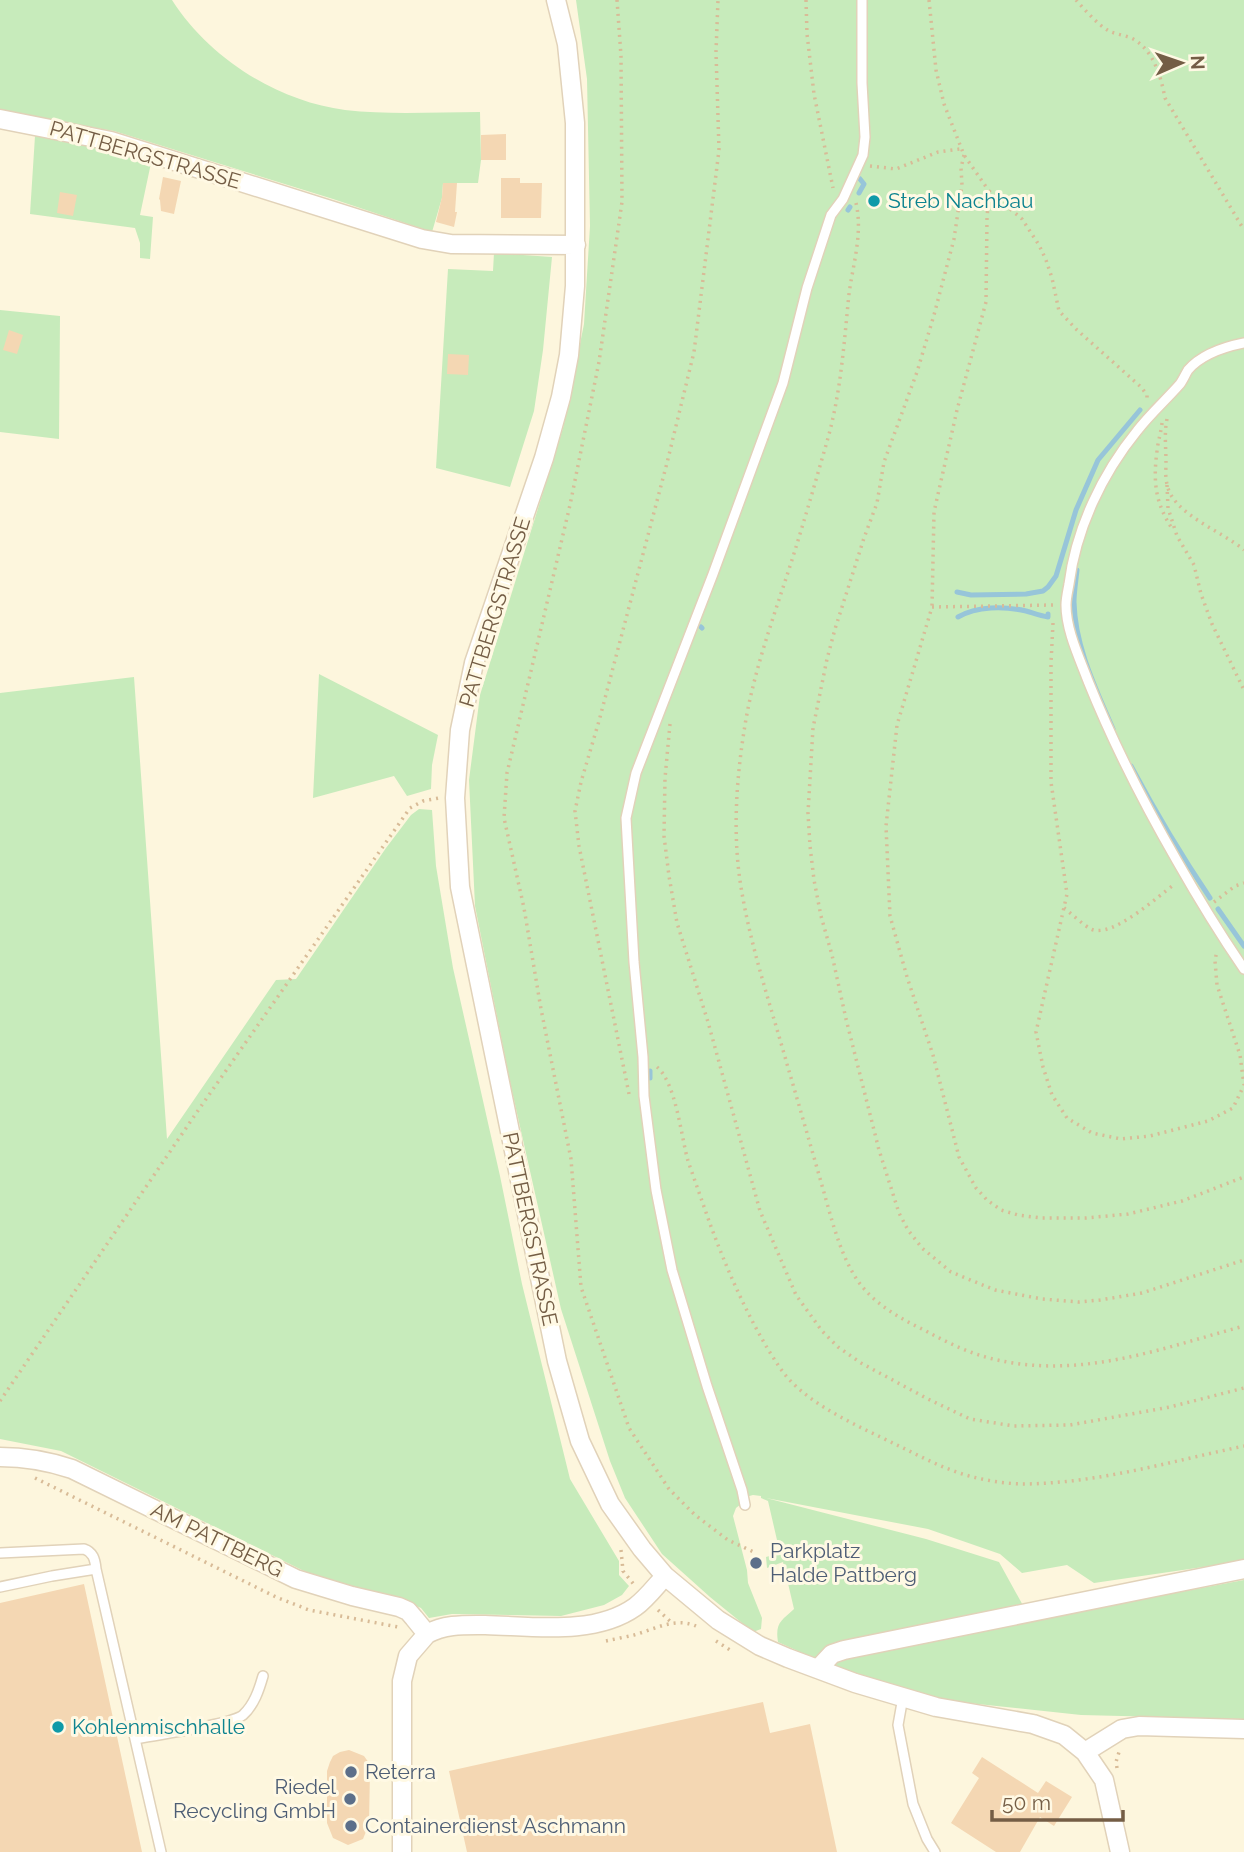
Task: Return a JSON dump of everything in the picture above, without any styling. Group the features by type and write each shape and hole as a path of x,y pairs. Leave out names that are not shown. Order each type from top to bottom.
{"street":[{"name":"PATTBERGSTRASSE","path":"556,0 567,44 573,91 576,159 576,245 569,355 561,397 544,457 474,663 446,798 460,887 557,1361 580,1441 610,1504 642,1549 665,1576 729,1627 761,1646 855,1683 936,1707 1033,1724 1064,1735 1085,1752"},
{"name":"PATTBERGSTRASSE","path":"0,119 111,141 422,239 451,244 576,245"},
{"name":"AM PATTBERG","path":"0,1457 23,1457 72,1469 296,1578 340,1593 399,1607 414,1618 424,1637"},
{"path":"818,1669 832,1654 844,1650 1244,1569"},
{"path":"402,1852 402,1681 408,1656 424,1637 437,1628 461,1625 563,1627 601,1622 635,1607 665,1576"},
{"path":"1120,1852 1104,1780 1085,1752 1122,1728 1139,1726 1244,1729"}],"lane":[{"path":"745,1506 672,1270 656,1190 644,1096 626,818 636,773 783,383 807,288 831,215 843,199 863,155 865,137 862,0"},
{"path":"1244,343 1213,352 1188,370 1181,382 1131,439 1108,472 1084,524 1073,560 1066,605 1070,629 1104,722 1141,798 1219,933 1244,969"},
{"path":"0,1553 83,1549 92,1555 161,1852"},
{"path":"0,1587 96,1569"},
{"path":"135,1739 222,1722 242,1715 253,1702 262,1676"},
{"path":"903,1698 898,1725 913,1804 926,1839 935,1852"}],"path":[{"path":"617,0 621,56 622,202 599,362 570,505 507,773 504,818 524,908 571,1159 581,1287 620,1402 629,1427 669,1489 695,1515 728,1540 756,1553"},
{"path":"632,1102 579,846 575,811 694,352 719,150 716,52 718,0"},
{"path":"806,0 814,94 833,187"},
{"path":"929,0 936,70 944,104 964,155 989,191 1023,219 1039,245 1046,260 1059,311 1141,387 1147,395 1148,404 1157,407 1165,434"},
{"path":"1076,0 1109,31 1136,41 1149,54 1159,75 1165,98 1244,230"},
{"path":"858,165 896,169 938,152 961,149"},
{"path":"964,155 954,239 934,315 917,372 884,462 877,503 835,629 813,728 807,813 814,880 879,1150 899,1213 922,1248 951,1272 995,1290 1042,1299 1079,1302 1101,1300 1142,1293 1244,1260"},
{"path":"851,181 860,220 838,395 746,719 737,803 741,890 751,938 832,1219 855,1276 876,1299 902,1319 950,1344 985,1357 1035,1366 1091,1365 1153,1352 1244,1326"},
{"path":"989,191 986,218 986,303 957,410 934,512 932,607 897,726 886,826 890,916 933,1055 959,1157 976,1188 987,1200 1001,1210 1018,1215 1086,1218 1128,1214 1182,1201 1244,1177"},
{"path":"1171,393 1165,434 1167,485 1168,508 1177,536"},
{"path":"1162,428 1157,449 1155,492 1165,518 1194,565 1212,624 1244,690"},
{"path":"1167,485 1175,502 1189,514 1244,550"},
{"path":"932,607 1066,605"},
{"path":"1066,605 1054,619 1050,725 1051,782 1067,894 1036,1032 1052,1095 1067,1118 1092,1133 1121,1139 1150,1136 1208,1121 1233,1108 1244,1085 1240,1055 1217,985 1215,961 1219,933"},
{"path":"671,716 665,778 664,836 677,923 708,1022 760,1211 796,1295 822,1331 838,1347 861,1363 928,1399 970,1419 1014,1426 1070,1425 1170,1407 1244,1388"},
{"path":"438,810 446,798"},
{"path":"0,1401 197,1112 410,808 423,802 446,798"},
{"path":"1064,908 1091,929 1100,931 1125,921 1186,877"},
{"path":"1204,908 1235,886 1244,883"},
{"path":"643,1057 660,1069 668,1081 688,1161 717,1242 745,1307 786,1376 809,1397 860,1427 917,1455 953,1471 996,1482 1064,1482 1148,1468 1244,1446"},
{"path":"27,1475 276,1597 317,1612 395,1626 424,1637"},
{"path":"616,1542 622,1552 623,1571 671,1623"},
{"path":"1117,1770 1116,1762 1120,1750"}],"green space":[{"path":"0,0 172,0 187,21 225,58 270,87 294,97 320,105 362,112 480,112 481,160 478,183 443,183 442,198 432,232 114,131 0,112"},
{"path":"576,0 1244,0 1244,1561 1094,1583 1067,1565 1022,1573 1000,1554 928,1529 766,1498 926,1539 999,1562 1031,1620 1244,1580 1244,1719 1081,1715 949,1701 833,1667 778,1642 777,1631 780,1623 794,1609 783,1562 767,1568 766,1557 780,1553 768,1501 753,1495 742,1498 733,1516 748,1583 762,1618 761,1629 753,1632 662,1554 625,1498 610,1461 561,1309 510,1082 475,906 469,780 480,695 563,428 584,324 590,226 587,79"},
{"path":"35,136 101,147 151,163 140,215 153,217 150,259 140,258 140,243 135,228 30,214"},
{"path":"494,253 552,257 534,411 510,487 436,468 448,269 493,271"},
{"path":"0,310 60,316 59,439 0,432"},
{"path":"319,674 438,735 431,789 407,796 394,776 313,798"},
{"path":"134,677 167,1139 276,980 296,979 411,815 419,809 432,810 436,866 453,968 522,1284 570,1479 619,1561 619,1575 629,1586 622,1595 604,1605 561,1616 452,1614 429,1618 421,1608 407,1602 312,1575 61,1451 0,1439 0,693"}],"building":[{"path":"506,134 506,160 481,160 481,135"},
{"path":"163,177 181,181 174,214 161,211 159,199"},
{"path":"501,178 520,178 520,183 542,183 541,218 501,218"},
{"path":"443,183 457,183 454,227 436,222"},
{"path":"60,192 77,195 73,216 57,213"},
{"path":"9,330 23,335 17,354 3,350"},
{"path":"448,354 469,355 468,375 447,374"},
{"name":"Kohlenmischhalle","path":"84,1584 142,1852 0,1852 0,1603"},
{"path":"763,1702 770,1733 810,1724 837,1852 467,1852 449,1771"},
{"path":"349,1750 364,1756 370,1771 369,1824 363,1839 348,1845 333,1838 327,1823 327,1771 333,1756"},
{"path":"982,1757 1038,1793 1046,1781 1072,1797 1054,1826 1040,1817 1020,1852 996,1852 951,1823 979,1778 972,1773"}],"waterway":[{"path":"859,193 864,184 860,179"},
{"path":"957,592 971,595 1026,594 1043,591 1048,587 1056,576 1076,510 1098,460 1140,410"},
{"path":"1077,570 1074,602 1078,635 1113,729"},
{"path":"958,617 991,608 1018,609 1048,617 1048,614"},
{"path":"1131,766 1210,898"},
{"path":"1218,909 1244,946"},
{"path":"650,1071 650,1078"}],"place":[{"name":"Streb Nachbau","path":"874,201"},
{"name":"Parkplatz Halde Pattberg","path":"756,1563"},
{"name":"Kohlenmischhalle","path":"58,1727"},
{"name":"Reterra","path":"351,1772"},
{"name":"Riedel Recycling GmbH","path":"350,1799"},
{"name":"Containerdienst Aschmann","path":"351,1826"}]}
